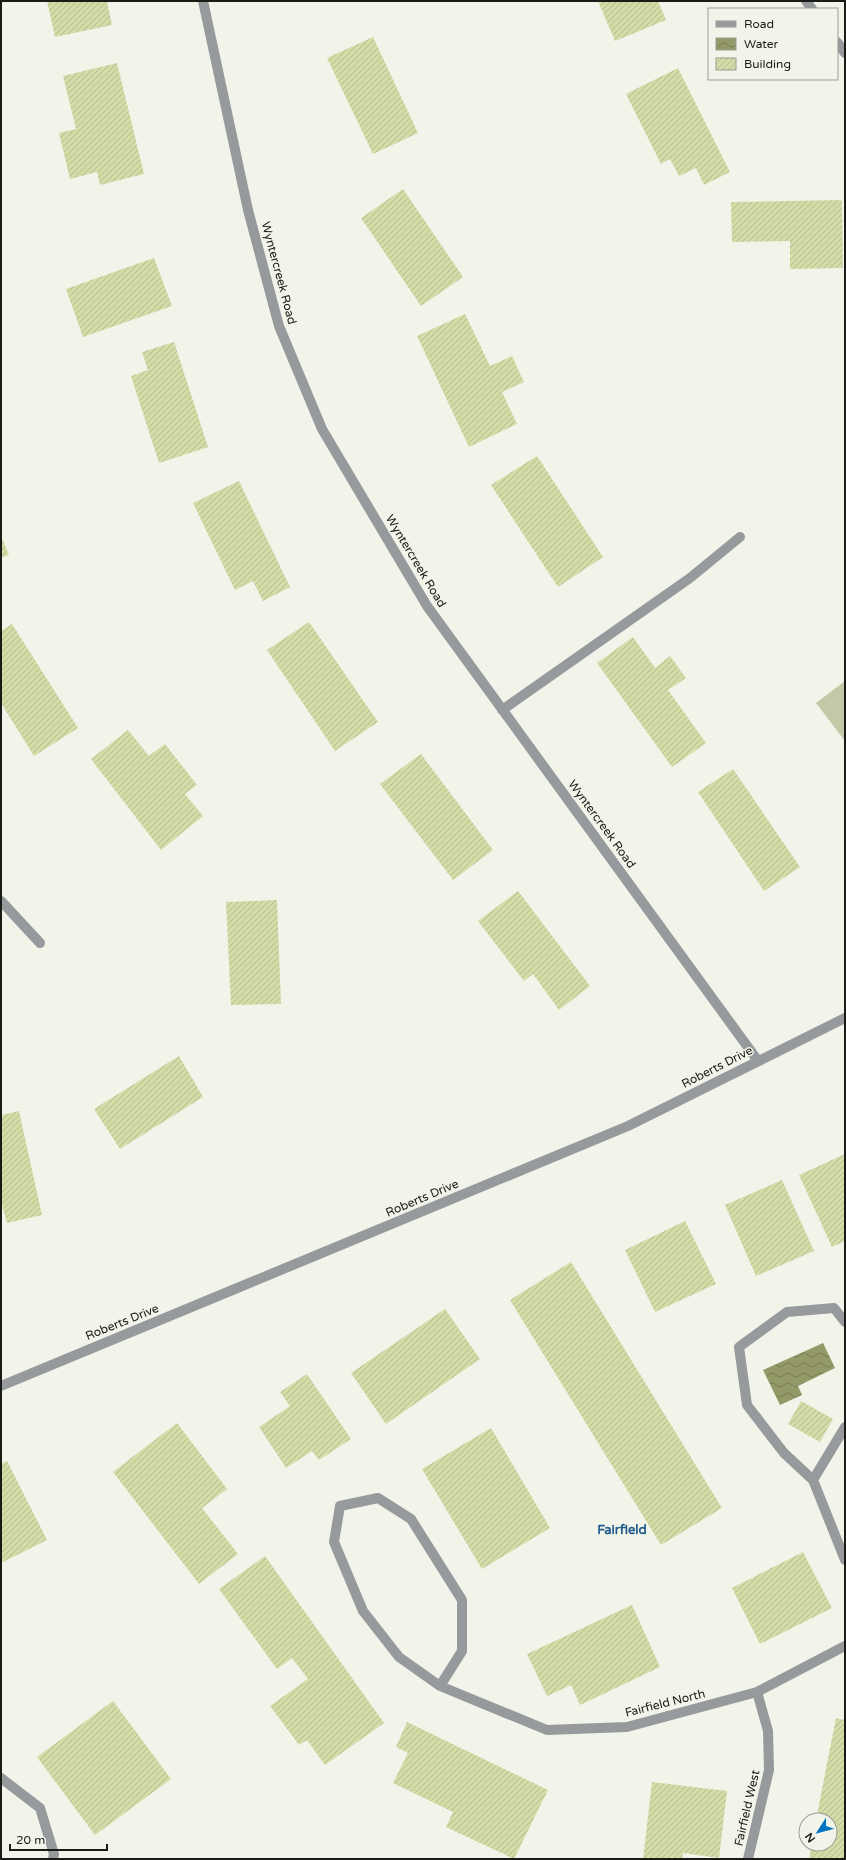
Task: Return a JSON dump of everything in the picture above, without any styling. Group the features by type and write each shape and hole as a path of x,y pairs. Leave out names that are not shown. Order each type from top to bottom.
{"street":[{"name":"Wyntercreek Road","path":"203,1 248,210 279,326 319,422 426,606 758,1061"},
{"path":"838,43 845,53"},
{"path":"502,710 690,578 740,537"},
{"path":"1,901 40,943"},
{"name":"Roberts Drive","path":"1,1386 628,1126 845,1018"},
{"path":"845,1322 834,1308 787,1312 739,1346 747,1405 784,1453 814,1480 845,1560"},
{"path":"814,1480 845,1427"},
{"name":"Fairfield North","path":"440,1686 462,1651 462,1600 411,1519 378,1498 340,1506 334,1542 363,1611 399,1657 440,1686 547,1730 627,1727 757,1692 845,1646"},
{"name":"Fairfield West","path":"748,1859 769,1770 768,1731 757,1692"},
{"path":"1,1778 40,1808 54,1854 53,1859"}],"shaded area":[{"path":"845,681 845,741 816,703"}],"water":[{"path":"823,1343 835,1368 798,1386 802,1395 780,1405 763,1370"}],"building":[{"path":"47,1 107,1 112,25 55,37"},
{"path":"598,1 658,1 666,20 615,41"},
{"path":"373,37 418,133 373,154 327,58"},
{"path":"117,63 144,174 100,185 97,172 70,179 59,133 76,129 63,76"},
{"path":"678,68 730,172 704,185 696,168 679,176 670,159 661,164 626,94"},
{"path":"403,189 463,277 421,306 361,218"},
{"path":"842,200 843,268 790,269 790,241 732,242 731,202"},
{"path":"154,258 172,306 83,337 66,289"},
{"path":"465,314 490,366 512,356 524,382 502,392 517,424 469,447 417,336"},
{"path":"174,342 208,447 159,463 131,376 148,370 142,352"},
{"path":"537,456 603,557 558,587 491,485"},
{"path":"239,481 290,587 263,601 253,581 235,590 193,503"},
{"path":"1,536 9,555 1,558"},
{"path":"309,622 378,722 335,751 267,650"},
{"path":"12,624 78,728 34,756 1,703 1,631"},
{"path":"633,637 655,668 670,656 686,678 668,690 706,743 672,767 597,663"},
{"path":"128,730 149,756 165,744 197,785 185,794 203,816 161,850 91,759"},
{"path":"421,754 493,850 453,880 380,784"},
{"path":"733,769 800,867 764,891 698,792"},
{"path":"518,891 590,986 559,1010 533,974 524,981 478,921"},
{"path":"277,900 281,1004 231,1005 226,902"},
{"path":"179,1056 203,1097 120,1149 94,1109"},
{"path":"19,1111 42,1215 7,1223 1,1201 1,1115"},
{"path":"845,1154 845,1241 832,1247 799,1175"},
{"path":"782,1180 814,1251 756,1276 725,1205"},
{"path":"685,1221 716,1284 655,1312 625,1250"},
{"path":"571,1262 722,1508 661,1545 510,1300"},
{"path":"445,1309 480,1359 386,1424 351,1373"},
{"path":"307,1374 351,1439 319,1460 312,1451 286,1468 259,1427 290,1406 280,1392"},
{"path":"801,1401 833,1419 820,1442 788,1424"},
{"path":"177,1423 227,1489 202,1508 238,1554 199,1584 113,1472"},
{"path":"491,1428 550,1528 482,1569 422,1469"},
{"path":"7,1461 47,1540 1,1563 1,1464"},
{"path":"803,1552 832,1608 760,1644 732,1588"},
{"path":"265,1556 384,1723 325,1765 307,1740 299,1745 270,1706 308,1679 292,1658 277,1669 219,1589"},
{"path":"632,1605 660,1667 580,1705 571,1685 547,1696 527,1654"},
{"path":"113,1701 171,1779 95,1835 37,1757"},
{"path":"836,1718 845,1720 845,1859 809,1859 810,1852 838,1852 838,1812 818,1812"},
{"path":"407,1722 548,1790 514,1859 446,1827 453,1812 393,1783 408,1753 396,1747"},
{"path":"652,1782 727,1791 719,1858 683,1853 682,1859 643,1859"}],"district":[{"name":"Fairfield","path":"622,1529"}]}
